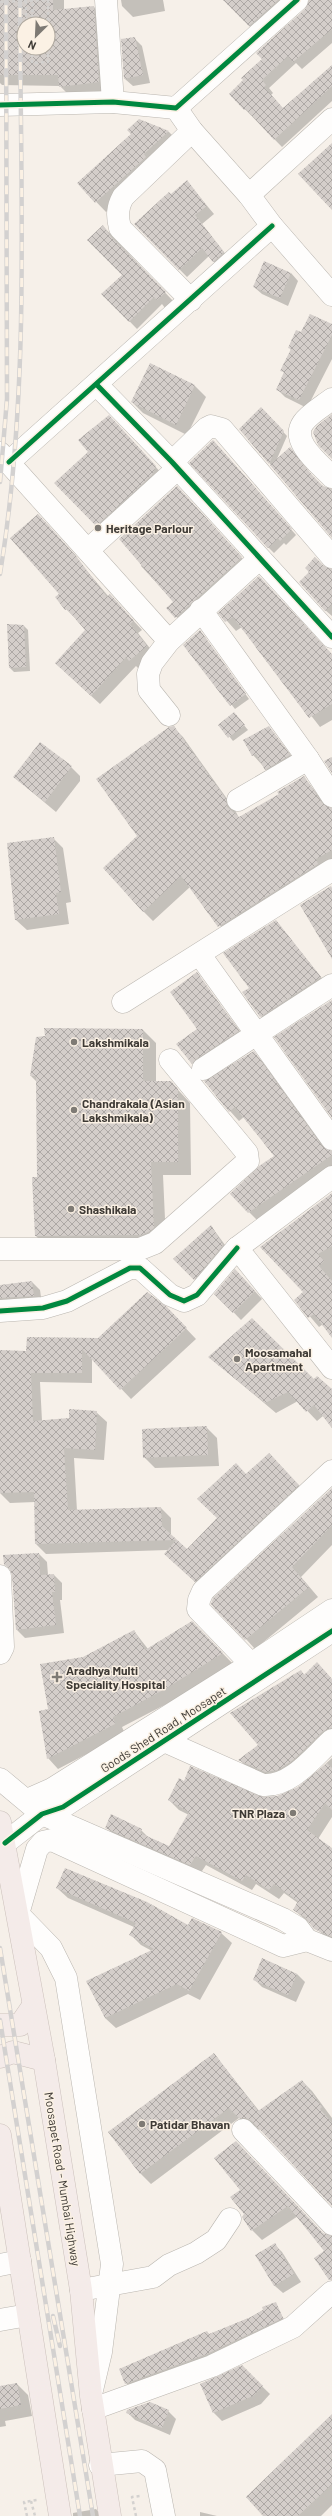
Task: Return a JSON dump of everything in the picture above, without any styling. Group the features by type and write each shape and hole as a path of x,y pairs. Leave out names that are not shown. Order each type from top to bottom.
{"highway":[{"name":"Moosapet Road - Mumbai Highway","path":"0,1822 44,2060 81,2290 100,2465 110,2516"},
{"path":"0,2025 20,2025 33,2006"},
{"path":"0,2057 13,2052 44,2060"},
{"path":"0,2135 10,2263 28,2315 60,2516"}],"street":[{"path":"106,0 113,102"},
{"path":"0,105 113,102 176,108 297,0"},
{"path":"176,108 192,131 249,195 272,226 332,294"},
{"path":"249,195 332,119"},
{"path":"191,300 120,228 117,217 118,207 123,197 192,131"},
{"path":"169,640 4,457 97,384 272,226"},
{"path":"97,384 332,638"},
{"path":"332,400 303,423 299,436 303,445 332,477"},
{"path":"88,550 174,466 207,428 212,426 222,429 332,557"},
{"path":"169,715 149,690 148,674 152,663 169,640 259,560"},
{"path":"201,610 308,759 332,796"},
{"path":"238,800 308,759"},
{"path":"123,1002 200,955 332,870"},
{"path":"200,955 332,1139"},
{"path":"203,1069 332,985"},
{"path":"0,1249 140,1249 155,1243 248,1161 247,1152 170,1060"},
{"path":"0,1311 43,1308 67,1301 130,1268 140,1268 170,1295 184,1301 197,1296 237,1248 332,1177"},
{"path":"237,1248 332,1368"},
{"path":"250,1664 198,1609 199,1600 203,1591 332,1471"},
{"path":"0,1576 3,1647 0,1653"},
{"name":"Goods Shed Road, Moosapet","path":"57,1798 250,1664 332,1610"},
{"name":"Goods Shed Road, Moosapet","path":"5,1843 34,1807 57,1798 162,1740 332,1631"},
{"path":"162,1740 263,1785 275,1786 288,1780 332,1740"},
{"path":"0,1779 34,1807 284,1918 298,1928 307,1940 332,1950"},
{"path":"307,1940 283,1946 52,1840 43,1842 37,1849 18,1914 51,1948 66,1978 112,2264 101,2352 92,2402 212,2366 293,2327 332,2292"},
{"path":"243,2130 332,2224"},
{"path":"81,2290 153,2277 169,2265 196,2253 216,2240 230,2218"},
{"path":"0,2320 28,2315"},
{"path":"100,2465 142,2461 155,2470 164,2516"}],"path":[{"path":"32,16 33,0"},
{"path":"0,2 46,0 47,16"},
{"path":"26,1 26,16"},
{"path":"32,56 32,63 48,62 48,56"},
{"path":"132,2496 136,2516"},
{"path":"31,2501 35,2516"},
{"path":"24,2502 27,2516"}],"building":[{"path":"0,0 53,0 53,10 94,6 99,82 59,87 58,75 0,75"},
{"path":"223,0 278,0 249,26"},
{"path":"309,0 332,0 332,29 293,62 288,56 262,80 266,85 264,87 283,108 332,65 332,86 274,140 246,109 244,110 229,94 243,80 241,78 262,59 256,53 305,9"},
{"path":"135,37 143,75 124,79 121,39"},
{"path":"139,119 169,131 144,154 146,157 95,203 77,183 131,134 127,130"},
{"path":"332,143 332,210 298,174"},
{"path":"187,180 207,206 195,215 224,252 213,262 202,248 179,270 134,224 169,192 171,194"},
{"path":"103,225 111,237 166,292 157,300 154,297 129,322 101,294 122,275 87,240"},
{"path":"264,261 291,273 280,298 253,287"},
{"path":"310,314 332,324 332,335 299,400 276,390 284,372 280,371 291,349 288,348 296,330 301,332"},
{"path":"150,363 195,385 176,425 131,402"},
{"path":"261,407 284,431 269,464 239,429"},
{"path":"332,414 332,459 318,445 313,432 317,426"},
{"path":"109,415 156,466 152,475 96,526 54,483 88,452 78,440"},
{"path":"213,440 292,529 280,541 278,538 268,548 189,463"},
{"path":"290,447 312,475 323,486 332,489 332,538 270,465"},
{"path":"177,486 242,557 175,618 166,608 173,602 119,539"},
{"path":"38,514 76,556 107,597 110,594 134,621 130,624 147,646 129,661 126,657 91,696 55,663 85,630 67,609 65,610 55,597 59,594 10,538"},
{"path":"315,557 323,565 332,569 332,604 325,611 299,582 309,572 305,568"},
{"path":"259,576 332,654 332,704 309,718 233,617 225,622 218,613"},
{"path":"7,624 24,625 26,667 9,668"},
{"path":"200,630 246,694 230,706 183,645"},
{"path":"234,712 245,725 228,738 218,725"},
{"path":"174,726 226,799 227,807 239,817 279,794 277,792 304,776 322,803 332,808 332,850 316,859 318,864 218,927 181,876 143,912 103,868 137,836 96,779 169,727"},
{"path":"269,726 290,755 265,770 256,754 252,756 243,740"},
{"path":"40,742 72,766 45,802 13,777"},
{"path":"332,757 332,773 324,761"},
{"path":"54,837 61,892 56,893 59,914 15,920 7,843"},
{"path":"331,886 332,888 332,959 300,905"},
{"path":"276,920 321,977 260,1017 242,992 249,988 223,953"},
{"path":"197,972 239,1031 196,1059 192,1064 176,1044 197,1029 170,992"},
{"path":"332,1000 332,1118 274,1037"},
{"path":"44,1028 143,1029 143,1081 171,1081 178,1089 178,1162 151,1162 154,1228 148,1232 141,1235 35,1236 32,1177 37,1177 36,1076 30,1076 36,1037 45,1036"},
{"path":"254,1051 322,1146 332,1151 332,1155 248,1213 230,1194 259,1166 274,1156 235,1107 229,1112 204,1081"},
{"path":"332,1193 332,1246 318,1254 324,1261 319,1266 332,1281 332,1338 314,1314 308,1318 294,1300 303,1292 260,1247"},
{"path":"211,1225 223,1245 194,1280 173,1259"},
{"path":"235,1269 255,1291 233,1313 214,1294"},
{"path":"32,1281 34,1296 0,1298 0,1285"},
{"path":"147,1292 167,1307 187,1328 120,1390 82,1349 82,1373 31,1373 33,1421 69,1418 69,1409 97,1411 95,1450 64,1448 68,1510 161,1507 162,1526 187,1549 217,1518 197,1499 236,1463 246,1474 269,1453 299,1485 195,1582 164,1554 176,1540 35,1544 34,1492 0,1493 0,1350 26,1351 27,1337 98,1338"},
{"name":"Moosamahal Apartment","path":"252,1318 314,1379 317,1376 332,1389 332,1428 314,1405 306,1412 288,1392 265,1403 208,1357"},
{"path":"207,1426 208,1455 143,1458 142,1429"},
{"path":"332,1488 332,1525 292,1567 309,1587 245,1640 214,1608 211,1604 213,1598"},
{"path":"39,1553 40,1575 54,1574 55,1592 52,1592 56,1625 16,1630 12,1575 10,1569 4,1564 3,1555"},
{"path":"192,1621 223,1653 165,1689 113,1717 115,1724 47,1759 39,1711 48,1709 40,1664 83,1657 134,1630 145,1650"},
{"path":"317,1662 332,1679 332,1728 323,1731 293,1760 278,1770 265,1772 238,1760 258,1745 230,1713 301,1670 304,1675"},
{"path":"327,1763 332,1768 332,1810 325,1803 307,1830 332,1848 332,1937 314,1929 305,1917 293,1910 298,1901 274,1884 269,1890 246,1875 242,1881 196,1856 190,1865 105,1828 111,1814 142,1829 140,1833 169,1846 189,1812 168,1800 179,1778 184,1781 190,1766 264,1797 277,1796 298,1787"},
{"path":"65,1868 147,1902 188,1925 192,1918 222,1932 189,1991 177,1984 105,2018 86,1981 154,1949 129,1935 136,1923 56,1888"},
{"path":"262,1958 297,1974 288,1995 253,1980"},
{"path":"214,2053 258,2111 302,2080 322,2107 320,2109 332,2123 332,2206 252,2121 246,2118 239,2118 229,2108 140,2174 108,2132"},
{"path":"236,2141 323,2233 332,2236 332,2280 329,2280 314,2258 324,2251 288,2206 251,2231 242,2217 244,2214 230,2197 240,2190 214,2158"},
{"path":"275,2243 294,2274 274,2286 255,2255"},
{"path":"276,2302 283,2318 207,2354 125,2384 119,2369 207,2331 209,2334 251,2317 263,2310 262,2307"},
{"path":"242,2365 263,2386 253,2396 213,2413 200,2384"},
{"path":"17,2383 21,2405 0,2409 0,2386"},
{"path":"150,2402 169,2410 162,2428 126,2413 127,2410"},
{"path":"332,2414 332,2484 298,2516 263,2516 246,2497"}],"railway":[{"path":"0,482 7,399 6,0"},
{"path":"0,574 10,503 20,360 22,288 20,0"},
{"path":"0,1948 93,2516"},
{"path":"0,2020 80,2516"},
{"path":"53,2316 60,2346"}],"cycle path":[{"path":"0,105 113,102 176,108 297,0"},
{"path":"9,462 272,226"},
{"path":"97,385 172,462 332,637"},
{"path":"0,1311 43,1308 67,1301 130,1268 140,1268 170,1295 184,1301 197,1295 237,1248"},
{"path":"5,1843 42,1814 63,1807 332,1631"}],"place":[{"name":"Heritage Parlour","path":"98,528"},
{"name":"Lakshmikala","path":"74,1042"},
{"name":"Chandrakala (Asian Lakshmikala)","path":"74,1110"},
{"name":"Shashikala","path":"71,1209"},
{"name":"Moosamahal Apartment","path":"237,1359"},
{"name":"Aradhya Multi Speciality Hospital","path":"57,1677"},
{"name":"TNR Plaza","path":"293,1813"},
{"name":"Patidar Bhavan","path":"142,2124"}]}
